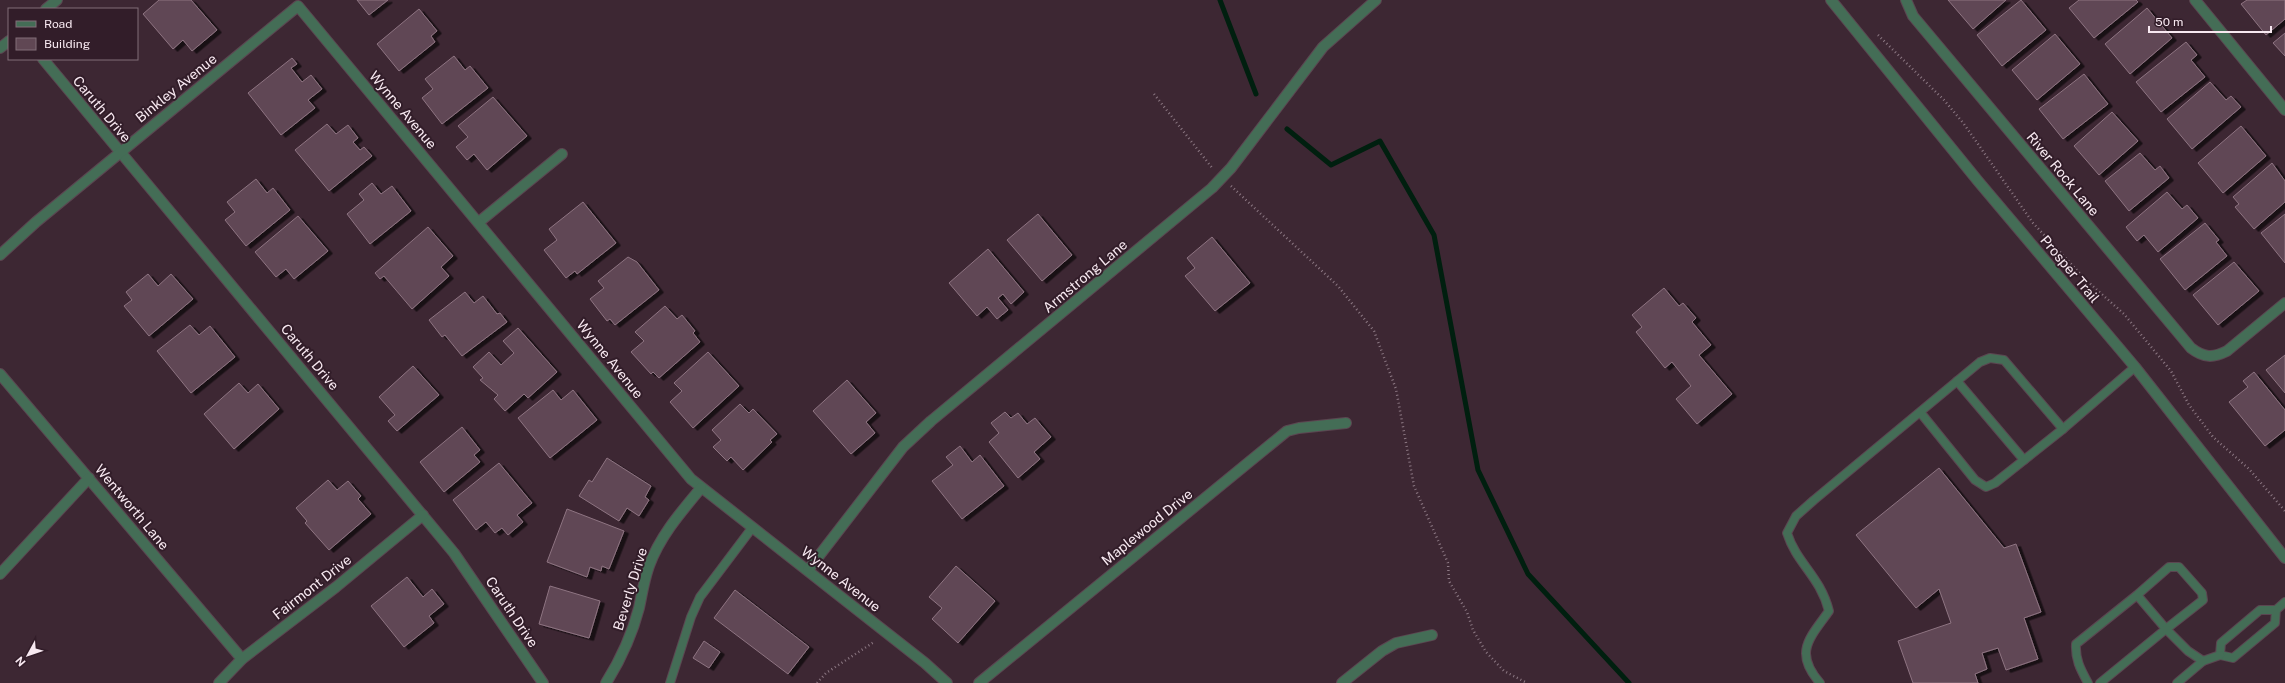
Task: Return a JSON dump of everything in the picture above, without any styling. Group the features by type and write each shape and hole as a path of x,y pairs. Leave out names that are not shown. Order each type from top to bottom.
{"street":[{"path":"47,8 57,0"},
{"name":"Armstrong Lane","path":"808,570 891,462 916,434 1222,178 1323,48 1376,0"},
{"name":"Prosper Trail","path":"1831,0 1978,180 2135,367 2285,558"},
{"name":"River Rock Lane","path":"1906,0 1913,16 2191,348 2201,356 2207,357 2227,351 2285,303"},
{"path":"2195,0 2285,110"},
{"name":"Binkley Avenue","path":"0,255 36,222 298,6"},
{"name":"Wynne Avenue","path":"298,6 479,222 677,464 701,488 808,570 925,663 947,683"},
{"path":"0,48 8,42"},
{"name":"Caruth Drive","path":"44,60 423,515 477,584 543,683"},
{"path":"479,222 562,154"},
{"name":"Wentworth Lane","path":"0,374 242,659"},
{"name":"Maplewood Drive","path":"979,683 1288,432 1299,428 1346,423"},
{"path":"0,574 89,478"},
{"name":"Beverly Drive","path":"606,683 625,649 632,630 648,568 656,548 671,525 701,488"},
{"name":"Fairmont Drive","path":"219,683 242,659 336,588 423,515"},
{"path":"1342,683 1382,651 1396,643 1432,635"}],"lane":[{"path":"1820,683 1813,675 1806,660 1807,642 1829,610 1819,583 1792,548 1787,532 1796,516 1980,362 1990,358 2004,360 2063,429"},
{"path":"1920,412 1975,480 1986,487 1995,483 2063,429 2135,367"},
{"path":"1957,381 2024,460"},
{"path":"670,683 691,617 700,597 752,528"},
{"path":"2088,683 2077,660 2076,644 2169,567 2179,567 2202,593 2203,600 2100,683"},
{"path":"2137,595 2166,629 2188,651 2203,662"},
{"path":"2220,655 2221,643 2260,610 2276,610 2285,602"},
{"path":"2177,683 2203,662 2220,655 2233,658 2275,623 2276,610"}],"path":[{"path":"1875,31 1959,118 2033,223 2086,280 2124,314 2171,371 2189,405 2213,437 2250,470 2270,491 2285,511"},
{"path":"1154,94 1206,162 1338,286 1374,331 1396,389 1414,486 1448,563 1449,581 1467,612 1474,630 1486,652 1504,671 1527,683"},
{"path":"817,683 826,673 874,642"}],"building":[{"path":"159,0 191,0 217,30 192,51 183,40 173,49 143,14"},
{"path":"357,0 388,0 369,15"},
{"path":"1948,0 2006,0 1973,29"},
{"path":"2021,0 2046,30 2002,66 1977,35"},
{"path":"2079,0 2136,0 2138,2 2094,38 2069,8"},
{"path":"2247,0 2285,0 2285,19 2266,35 2241,4"},
{"path":"2147,8 2172,38 2130,74 2105,44"},
{"path":"419,9 437,31 431,36 435,42 399,71 377,44"},
{"path":"2285,33 2285,56 2273,43"},
{"path":"2055,34 2080,64 2037,100 2012,70"},
{"path":"2186,42 2197,55 2191,60 2205,77 2161,112 2136,82"},
{"path":"454,56 465,70 470,66 488,88 442,124 422,98 433,89 425,79"},
{"path":"292,58 297,64 291,68 302,82 311,75 322,89 308,100 315,108 281,135 248,93"},
{"path":"2084,74 2108,104 2063,139 2039,109"},
{"path":"2210,82 2226,100 2231,96 2241,107 2192,149 2167,119"},
{"path":"493,97 527,136 487,170 474,154 467,160 456,147 468,137 458,126"},
{"path":"2112,112 2138,141 2099,175 2074,146"},
{"path":"327,124 336,134 348,125 358,138 353,142 360,150 364,147 372,156 329,191 295,150"},
{"path":"2241,126 2266,156 2223,193 2198,163"},
{"path":"2140,153 2155,170 2160,166 2169,178 2129,211 2105,181"},
{"path":"2272,163 2285,181 2285,202 2254,229 2235,207 2239,204 2233,197"},
{"path":"256,179 267,193 273,188 290,210 246,246 225,220 235,212 227,202"},
{"path":"372,183 381,194 392,186 411,211 370,244 347,214 364,200 359,194"},
{"path":"2167,192 2182,209 2187,205 2198,218 2158,252 2144,235 2137,241 2126,227"},
{"path":"583,202 616,243 577,274 575,271 566,278 544,250 557,240 549,229"},
{"path":"1038,214 1072,255 1042,281 1007,240"},
{"path":"2285,214 2285,263 2261,233"},
{"path":"298,216 328,251 294,279 286,269 276,277 255,252"},
{"path":"2205,223 2219,240 2216,242 2227,256 2185,290 2160,259"},
{"path":"428,227 453,256 441,267 449,276 412,309 384,276 380,279 375,273"},
{"path":"1212,237 1250,283 1215,311 1185,276 1195,268 1187,258"},
{"path":"988,249 1024,292 1011,304 1003,294 998,298 1008,310 997,319 987,307 977,316 949,283"},
{"path":"628,257 637,262 659,290 615,325 610,319 607,321 590,299 604,288 598,281"},
{"path":"2234,262 2259,291 2218,325 2193,295"},
{"path":"148,274 158,286 171,274 193,299 149,336 124,306 132,300 126,292"},
{"path":"1664,288 1679,306 1683,303 1696,318 1692,322 1711,345 1699,355 1732,394 1697,424 1676,399 1691,386 1672,362 1665,368 1636,332 1642,327 1632,315"},
{"path":"465,292 474,303 483,296 497,314 500,313 507,322 462,356 445,335 442,337 429,320"},
{"path":"665,306 677,319 682,315 695,331 693,333 700,342 659,378 653,372 651,374 631,352 644,341 635,332"},
{"path":"190,325 199,335 210,326 235,357 191,393 157,351"},
{"path":"518,328 557,372 528,398 524,394 505,411 494,399 498,395 480,380 483,378 473,367 489,352 501,365 514,353 503,341"},
{"path":"708,352 739,386 693,428 670,402 682,391 674,383"},
{"path":"2285,355 2285,393 2266,370"},
{"path":"413,366 439,395 397,431 388,421 395,415 379,397"},
{"path":"2254,372 2285,410 2285,430 2265,446 2229,402 2248,387 2243,381"},
{"path":"847,380 876,413 866,422 875,433 851,454 813,411"},
{"path":"239,383 248,393 258,384 279,409 234,449 204,414"},
{"path":"553,390 561,400 573,390 597,420 550,458 518,418"},
{"path":"740,404 749,413 753,409 777,434 770,440 772,442 743,470 731,457 727,461 713,447 721,440 712,430"},
{"path":"1005,412 1011,418 1018,413 1027,424 1035,418 1051,437 1034,452 1040,459 1018,478 989,442 999,433 991,423"},
{"path":"462,427 480,450 474,455 480,462 444,492 420,462"},
{"path":"960,446 972,462 980,455 1004,486 962,519 932,481 953,465 946,457"},
{"path":"607,458 651,486 645,497 649,500 639,516 627,508 619,521 579,496 589,480 592,482"},
{"path":"499,463 532,503 517,515 523,522 508,535 502,528 495,533 486,522 476,530 453,500"},
{"path":"1939,468 2004,548 2016,544 2041,612 2024,618 2038,659 2006,670 1998,648 1982,653 1987,669 1975,674 1978,683 1913,683 1898,641 1951,623 1939,589 1916,608 1856,535"},
{"path":"328,480 337,490 348,481 361,496 358,499 371,514 329,550 305,523 307,521 296,508"},
{"path":"567,509 624,531 609,569 602,566 601,571 590,567 587,577 547,562"},
{"path":"956,566 995,601 958,643 932,619 942,608 929,597"},
{"path":"407,577 423,597 432,589 444,604 429,616 434,623 404,647 371,606"},
{"path":"550,586 600,601 589,638 539,624"},
{"path":"735,590 809,647 788,674 714,618"},
{"path":"704,641 720,652 709,668 693,658"}],"waterway":[{"path":"1220,0 1256,94"},
{"path":"1287,129 1331,165 1380,141 1434,235 1478,470 1528,574 1629,683"}]}
